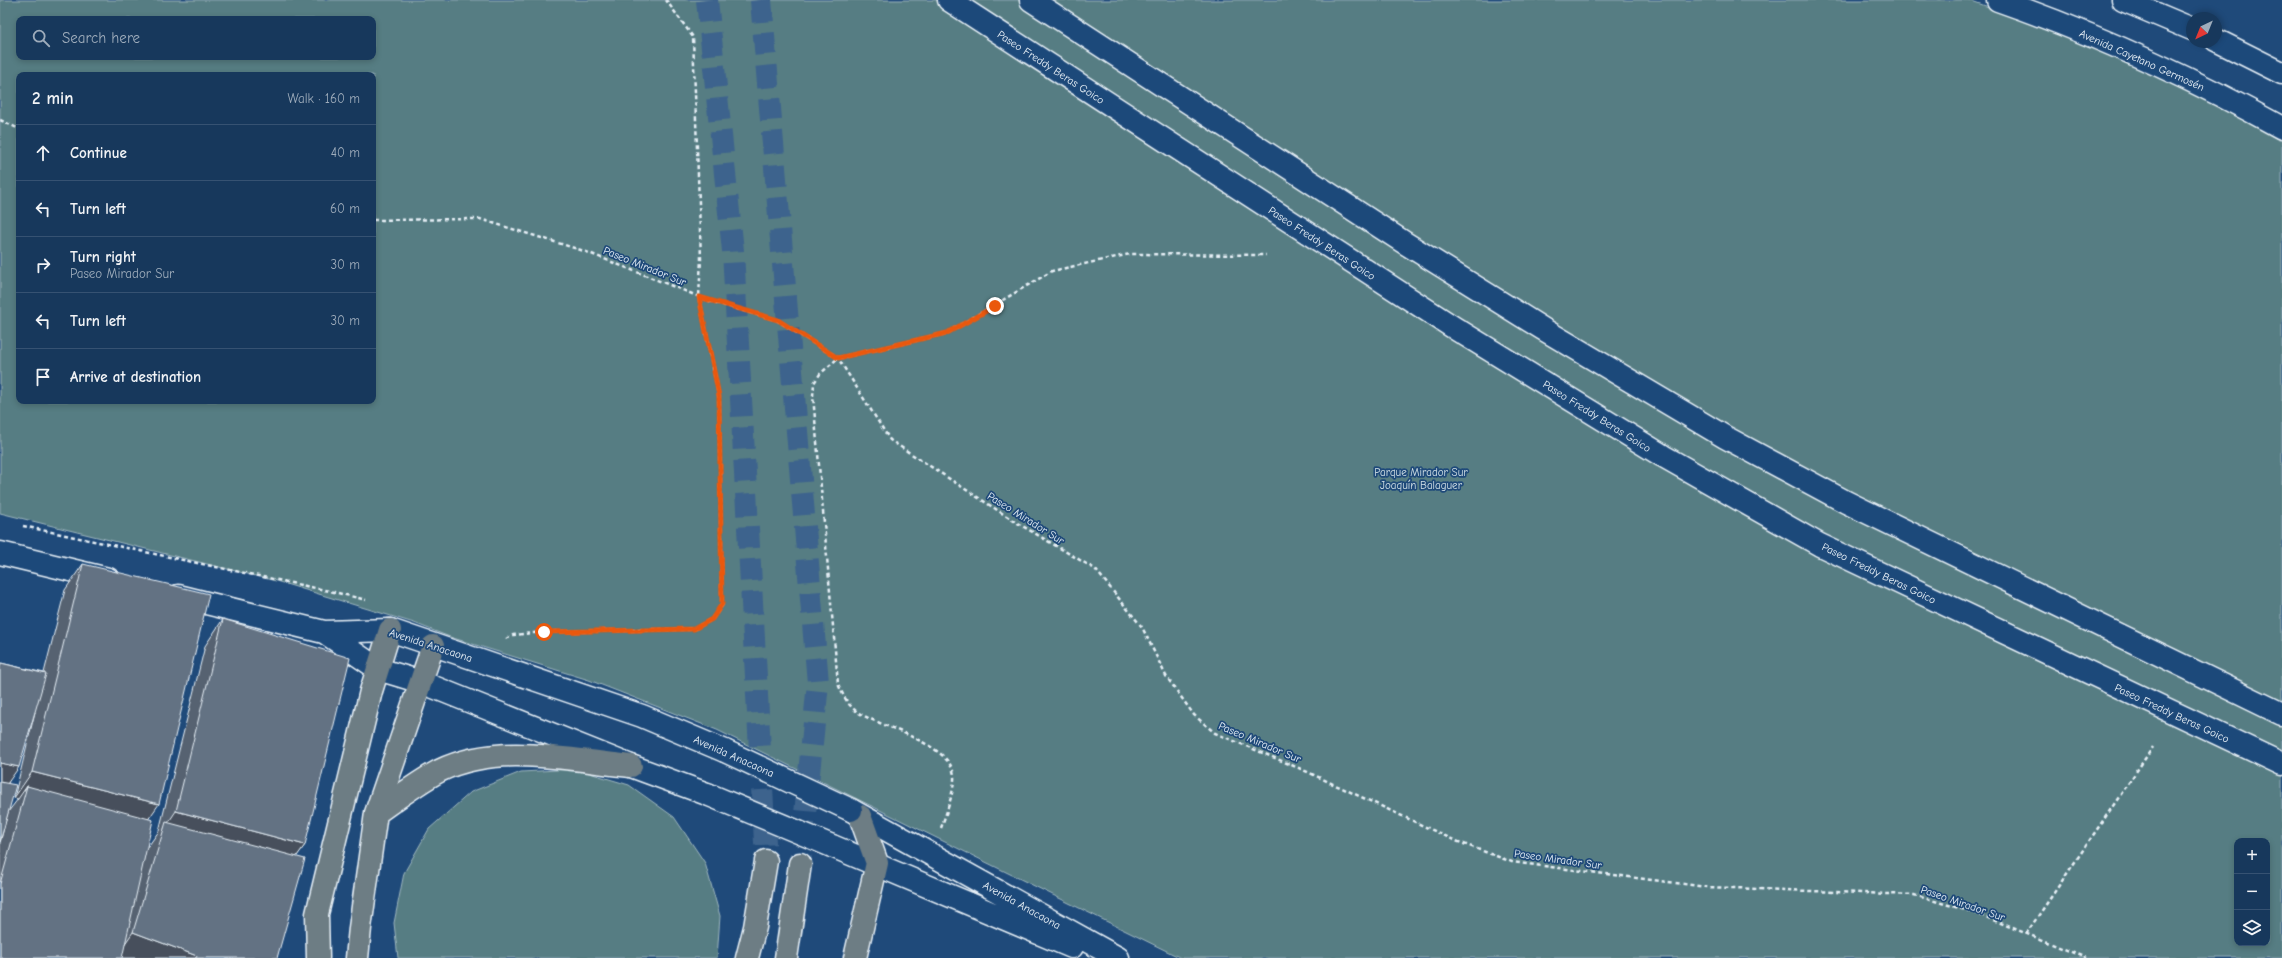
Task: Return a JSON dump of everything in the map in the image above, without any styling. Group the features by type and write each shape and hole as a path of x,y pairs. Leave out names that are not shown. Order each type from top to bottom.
{"main road":[{"path":"318,958 317,914 371,691 390,630"},
{"path":"357,958 376,813 433,646"},
{"path":"376,813 440,771 478,759 518,754 631,766"},
{"path":"855,958 877,863 856,813"},
{"path":"747,958 755,927 766,861"},
{"path":"786,958 800,864"}],"street":[{"name":"Paseo Freddy Beras Goico","path":"949,0 1456,329 1663,456 1820,545 2282,764"},
{"path":"1031,0 1405,243 1543,329 1724,438 1846,502 2282,714"},
{"name":"Avenida Cayetano Germosén","path":"1998,0 2100,40 2239,104 2282,128"},
{"path":"2123,0 2186,26"},
{"path":"2222,43 2282,73"},
{"path":"0,553 124,583"},
{"name":"Avenida Anacaona","path":"155,590 324,632 390,630 433,646 642,716 724,751 856,813 1118,958"},
{"name":"Avenida Anacaona","path":"324,632 378,670 421,682 631,766 707,794 877,863 1098,958"}],"path":[{"path":"501,641 513,635 544,632 694,629 712,619 722,604 719,396 699,297 701,259 693,37 666,0"},
{"path":"0,120 16,128"},
{"name":"Paseo Mirador Sur","path":"376,220 480,219 584,251 699,297 778,320 838,358 890,440 1014,521 1095,569 1142,627 1166,676 1194,715 1215,733 1301,769 1456,841 1512,862 1707,887 1914,895 1976,913 2086,958"},
{"path":"931,854 955,780 951,764 939,750 858,713 845,700 838,684 813,396 814,383 820,374 838,358 947,333 1052,271 1130,254 1266,255"},
{"path":"16,525 334,592 370,602"},
{"path":"2026,934 2153,747"}],"green space":[{"name":"Parque Mirador Sur Joaquín Balaguer","path":"0,0 1969,0 2080,40 2183,86 2282,138 2282,958 1181,958 717,730 589,680 450,637 414,623 276,581 0,513"},
{"path":"576,769 629,785 674,817 705,863 720,916 717,958 398,958 394,923 404,873 429,829 471,792 521,772"}],"building":[{"path":"83,564 209,594 159,804 32,772"},
{"path":"223,619 350,658 305,845 176,811"},
{"path":"1,663 46,674 19,767 0,763"},
{"path":"0,782 16,785 0,842"},
{"path":"27,786 153,820 122,958 0,958 0,884"},
{"path":"166,822 305,859 277,958 196,958 197,956 133,932"}],"tunnel":[{"path":"707,0 733,251 766,861"},
{"path":"761,0 818,683 800,864"}],"route":[{"path":"544,632 694,629 712,619 722,604 719,396 699,297 778,320 838,358 947,333 995,306"}]}
